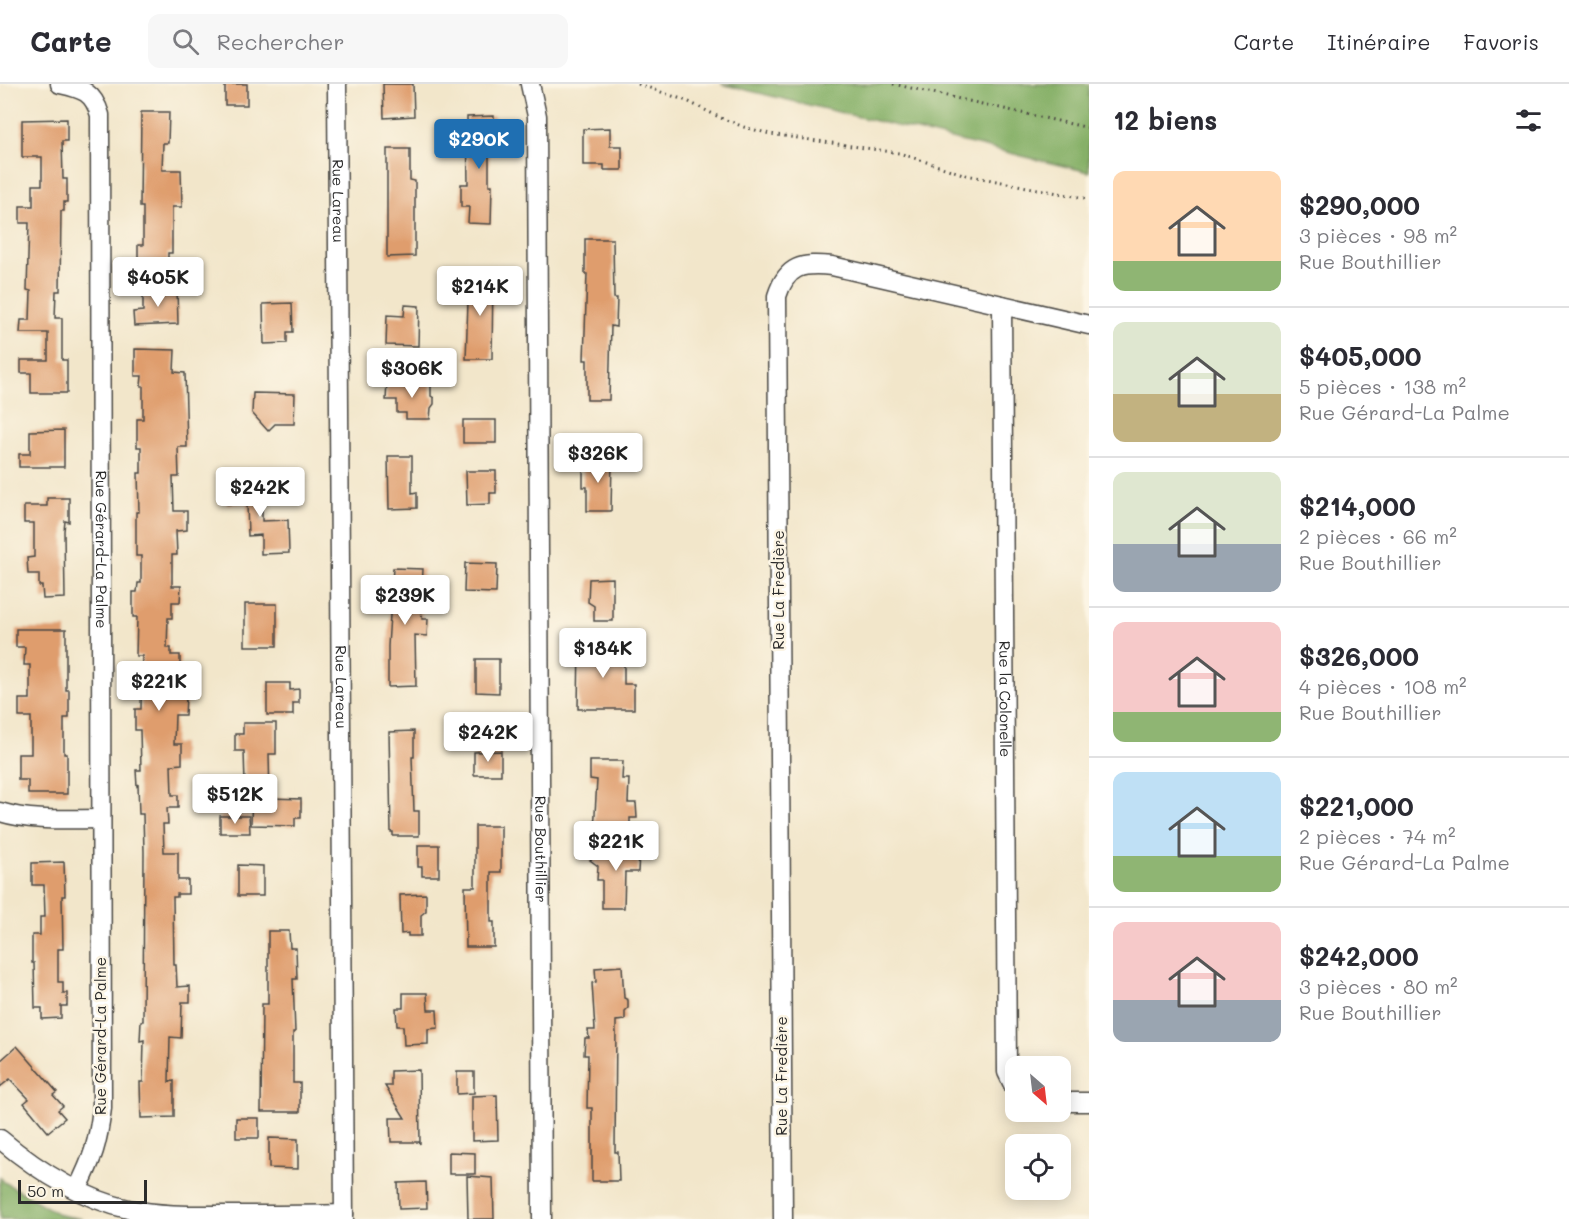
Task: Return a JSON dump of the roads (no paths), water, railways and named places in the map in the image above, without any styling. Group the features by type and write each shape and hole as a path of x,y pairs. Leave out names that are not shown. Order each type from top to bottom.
{"street":[{"name":"Rue Gérard-La Palme","path":"60,84 85,91 96,101 100,115 102,1108 99,1140 77,1190"},
{"name":"Rue Lareau","path":"337,84 344,1217"},
{"name":"Rue Bouthillier","path":"530,84 537,116 542,1219"},
{"name":"Rue La Fredière","path":"783,1219 777,296 782,280 795,268 812,264 832,266 1089,325"},
{"name":"Rue la Colonelle","path":"1002,305 1007,1056"},
{"path":"0,812 42,820 101,819"},
{"path":"1071,1102 1089,1102"},
{"path":"0,1139 35,1167 77,1190 127,1208 161,1214 344,1217"}]}
